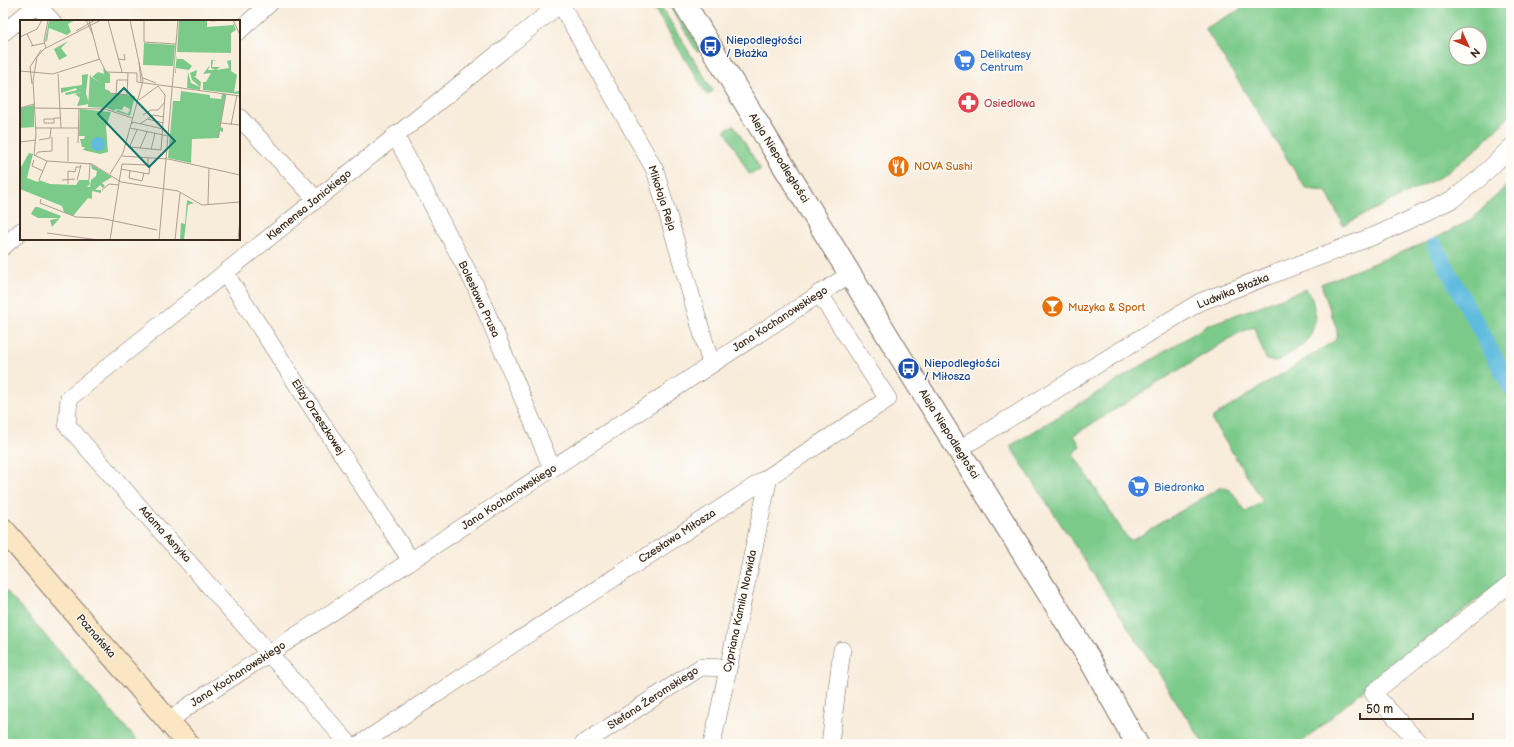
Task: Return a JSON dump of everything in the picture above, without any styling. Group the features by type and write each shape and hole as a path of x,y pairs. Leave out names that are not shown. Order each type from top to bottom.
{"main road":[{"name":"Poznańska","path":"3,529 188,744"}],"street":[{"path":"240,30 270,3"},
{"name":"Aleja Niepodległości","path":"684,3 850,274 1090,660 1137,744"},
{"path":"3,34 38,4 51,20"},
{"name":"Klemensa Janickiego","path":"68,412 69,398 560,4"},
{"name":"Mikołaja Reja","path":"560,4 655,170 711,364"},
{"path":"240,118 316,199"},
{"name":"Bolesława Prusa","path":"395,135 475,284 552,468"},
{"name":"Ludwika Błażka","path":"959,449 1064,383 1200,302 1379,234 1453,200 1481,177 1511,147"},
{"path":"3,247 20,232"},
{"name":"Elizy Orzeszkowej","path":"225,274 411,561"},
{"name":"Jana Kochanowskiego","path":"169,721 190,705 850,274"},
{"name":"Czesława Miłosza","path":"360,744 675,536 888,399 820,293"},
{"name":"Adama Asnyka","path":"68,412 67,425 271,653 349,744"},
{"name":"Cypriana Kamila Norwida","path":"712,744 768,477"},
{"path":"1420,744 1373,693 1511,583"},
{"path":"830,744 842,650"},
{"name":"Stefana Żeromskiego","path":"583,744 701,667 727,668"}],"green space":[{"path":"651,3 659,3 713,91 707,95"},
{"path":"668,3 675,3 700,44 698,53"},
{"path":"1238,3 1511,3 1511,115 1475,150 1444,175 1343,225 1326,191 1306,189 1205,28 1241,9"},
{"path":"734,125 761,170 749,174 725,130"},
{"path":"1511,181 1511,573 1361,692 1300,744 1204,744 1010,446 1208,325 1306,289 1312,299 1316,317 1310,338 1304,344 1278,361 1273,362 1266,359 1254,327 1237,334 1074,435 1080,446 1073,454 1128,539 1133,540 1219,488 1228,489 1232,492 1246,512 1263,501 1213,422 1213,417 1334,341 1337,337 1337,330 1321,284 1432,240 1471,220"},
{"path":"3,587 140,744 3,744"}],"waterway":[{"path":"1435,246 1511,388"}],"place":[{"name":"Niepodległości / Błażka","path":"710,46"},
{"name":"Delikatesy Centrum","path":"964,60"},
{"name":"Osiedlowa","path":"969,103"},
{"name":"NOVA Sushi","path":"899,166"},
{"name":"Muzyka & Sport","path":"1053,307"},
{"name":"Niepodległości / Miłosza","path":"908,369"},
{"name":"Biedronka","path":"1138,487"}]}
